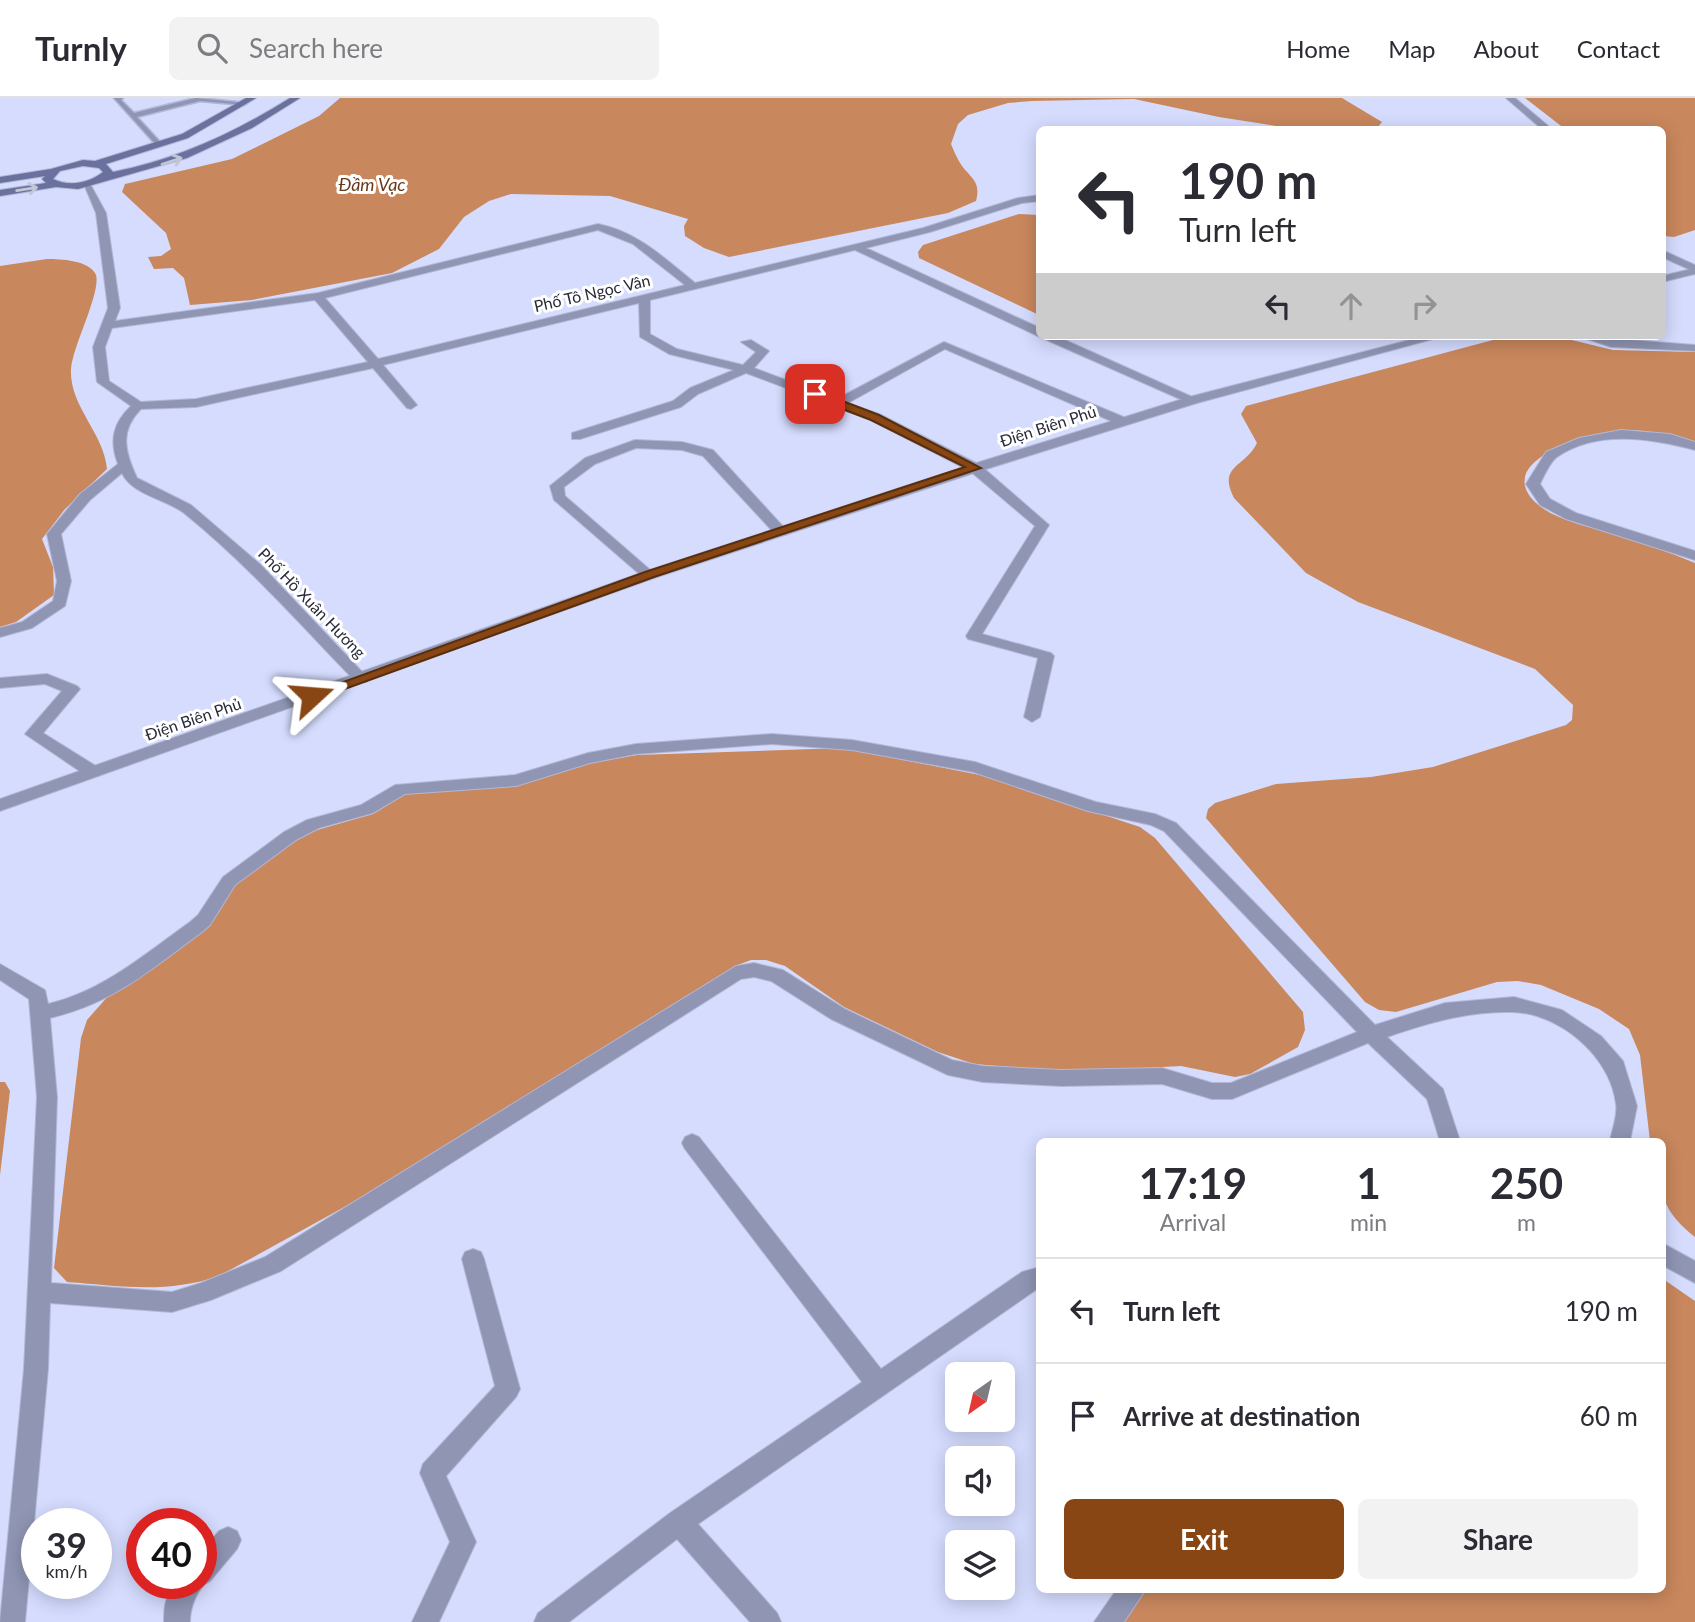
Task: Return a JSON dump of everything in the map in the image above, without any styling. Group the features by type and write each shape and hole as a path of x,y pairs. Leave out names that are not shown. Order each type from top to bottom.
{"main road":[{"path":"0,193 55,184 86,184 106,176 161,164 207,149 296,98"},
{"path":"0,180 51,172 74,165 96,164 158,145 185,136 248,100"},
{"path":"96,164 107,168 106,176"},
{"path":"51,172 47,179 55,184"}],"street":[{"path":"1510,98 1544,126"},
{"path":"0,633 27,625 60,603 64,581 54,534 85,497 125,465 117,432 122,419 138,406 103,382 99,347 114,308 101,213 86,184"},
{"name":"Phố Tô Ngọc Vân","path":"138,406 196,403 374,362 926,230 1021,200 1036,198"},
{"path":"1021,200 1036,203"},
{"path":"107,325 318,296 598,227 615,230 634,241 692,286"},
{"path":"856,247 1036,330"},
{"path":"1666,256 1695,270"},
{"path":"1666,278 1695,270"},
{"path":"318,296 411,405"},
{"path":"645,297 644,335 673,352 746,369 875,417 975,468 1042,524 973,636 1046,656 1032,718"},
{"path":"1058,340 1193,400"},
{"name":"Điện Biên Phủ","path":"0,805 649,575 975,468 1193,400 1423,340"},
{"path":"1598,340 1611,344 1695,348"},
{"path":"576,436 677,404 694,390 746,369 763,351 747,342"},
{"path":"838,403 944,345 1122,421"},
{"path":"1695,446 1670,438 1621,434 1583,441 1551,455 1533,484 1545,502 1571,516 1695,556"},
{"path":"649,575 559,497 557,486 590,461 635,444 682,446 708,453 781,532"},
{"name":"Phố Hồ Xuân Hương","path":"125,465 132,480 186,508 256,568 361,679"},
{"path":"0,683 47,679 72,689 33,734 93,772"},
{"path":"40,1013 79,1004 105,992 196,927 204,920 229,881 290,836 313,824 367,809 401,789 516,780 588,758 636,750 772,739 814,740 975,767 1094,807 1162,822 1170,827 1371,1034 1436,1095 1449,1138"},
{"path":"40,1292 172,1302 203,1293 273,1264 736,973 754,970 775,975 838,1014 948,1067 983,1074 1062,1078 1162,1076 1212,1091 1231,1091 1371,1034 1445,1010 1514,1004 1555,1015 1594,1041 1616,1067 1628,1106 1621,1138"},
{"path":"0,971 38,995 47,1097 36,1369 12,1622"},
{"path":"692,1143 878,1384"},
{"path":"1666,1255 1695,1273"},
{"path":"425,1622 463,1542 432,1473 508,1389 472,1259"},
{"path":"547,1622 679,1522 1030,1279 1036,1278"},
{"path":"679,1522 768,1622"},
{"path":"217,1553 228,1540"},
{"path":"1107,1622 1130,1593"},
{"path":"177,1622 179,1599"}],"lane":[{"path":"120,98 117,100 158,145"},
{"path":"132,116 200,98 248,100"}],"water":[{"name":"Đầm Vạc","path":"340,98 1342,98 1382,122 1379,126 1276,126 1134,99 1008,103 968,115 958,124 951,144 960,163 975,181 977,195 976,201 948,213 729,257 704,248 685,236 684,226 688,219 610,196 511,194 489,201 464,217 439,249 392,273 252,300 190,305 184,278 173,268 154,269 148,257 161,256 171,249 166,233 122,192 125,184 232,159 319,116"},
{"path":"1525,98 1695,98 1695,230 1674,237 1666,236 1666,126 1561,126"},
{"path":"1019,214 1036,215 1036,314 919,258 918,252 923,245"},
{"path":"47,259 81,263 96,275 91,306 71,369 75,395 100,443 107,469 65,509 42,539 53,567 54,595 16,622 0,627 0,266"},
{"path":"1493,340 1572,340 1613,350 1695,352 1695,443 1635,430 1594,435 1554,450 1537,460 1527,472 1525,486 1535,502 1552,514 1695,563 1695,1237 1667,1205 1666,1138 1650,1138 1640,1055 1629,1029 1599,1009 1541,985 1518,981 1497,982 1396,1012 1379,1010 1365,1002 1206,818 1208,809 1215,803 1276,784 1371,777 1433,767 1566,725 1572,720 1573,705 1535,669 1358,602 1306,573 1234,498 1230,487 1231,472 1257,443 1241,414 1246,406"},
{"path":"843,748 990,777 1140,827 1155,838 1303,1012 1305,1030 1298,1047 1250,1074 1235,1077 1181,1066 1068,1072 974,1064 938,1052 844,1007 785,966 766,960 751,960 735,966 377,1189 219,1276 181,1285 125,1287 67,1282 54,1268 81,1038 87,1020 109,995 202,930 219,912 233,887 288,843 310,832 373,814 406,794 522,784 591,763 637,755"},
{"path":"0,1082 5,1082 10,1091 0,1175"},
{"path":"1666,1281 1695,1301 1695,1622 1121,1622 1142,1593 1666,1593"}],"route":[{"path":"312,696 649,575 975,468 875,417 815,394"}]}
